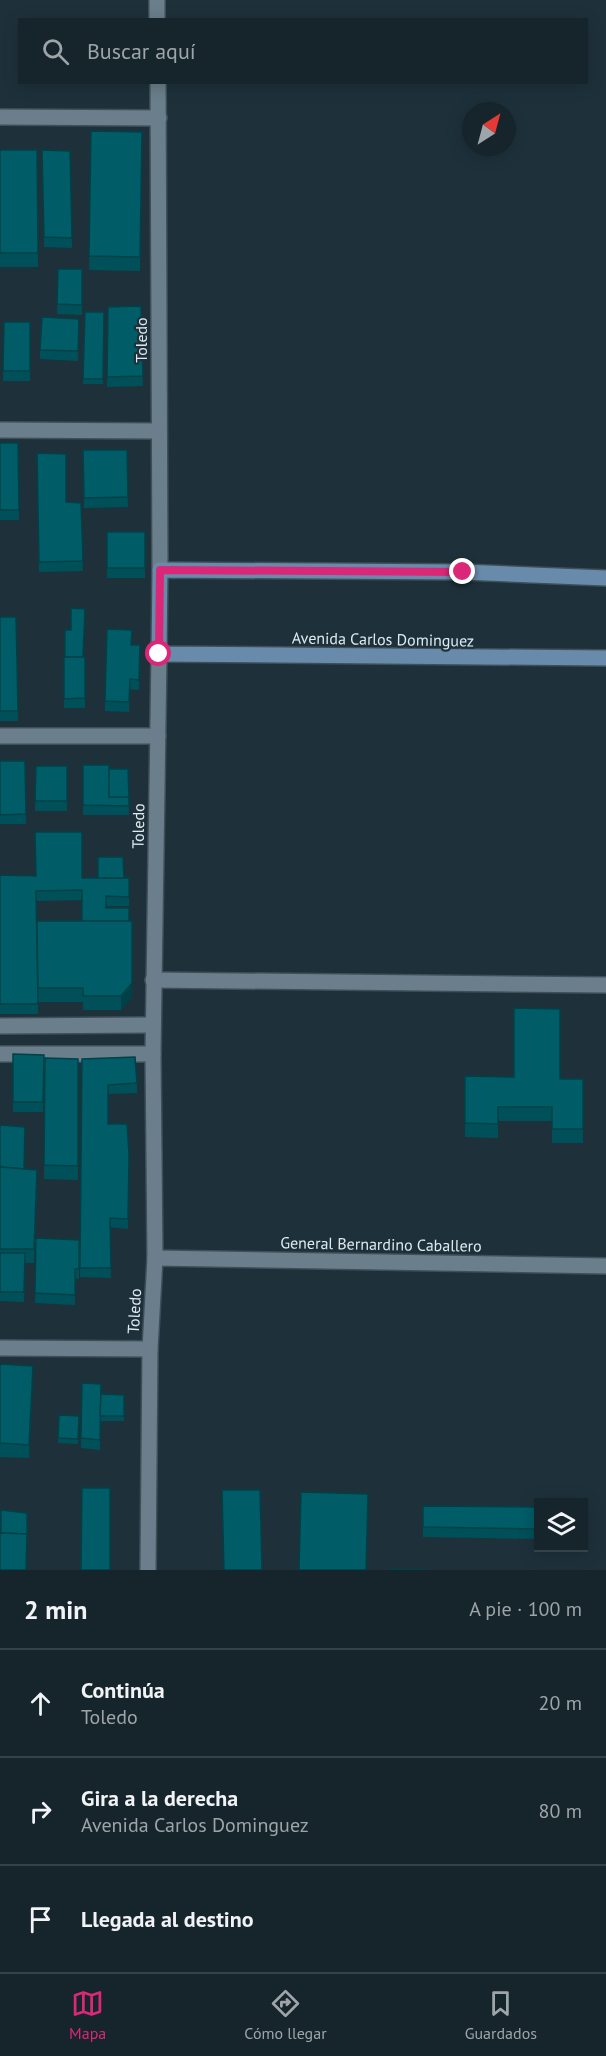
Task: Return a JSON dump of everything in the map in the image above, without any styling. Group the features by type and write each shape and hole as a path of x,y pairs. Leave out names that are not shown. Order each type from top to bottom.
{"main road":[{"path":"160,570 463,572 606,578"},
{"name":"Toledo","path":"159,654 160,570"},
{"name":"Avenida Carlos Dominguez","path":"159,654 606,658"}],"street":[{"path":"157,0 157,18"},
{"name":"Toledo","path":"158,84 160,570"},
{"path":"0,117 159,118"},
{"path":"0,430 159,431"},
{"name":"Toledo","path":"148,1570 150,1349 155,1258 153,980 159,654"},
{"path":"0,736 158,736"},
{"path":"153,980 606,985"},
{"path":"0,1026 153,1025"},
{"path":"0,1054 153,1054"},
{"name":"General Bernardino Caballero","path":"155,1258 606,1266"},
{"path":"0,1348 150,1349"}],"building":[{"path":"91,131 142,132 140,257 89,256"},
{"path":"0,150 37,150 38,253 0,253"},
{"path":"42,150 70,151 72,238 44,237"},
{"path":"58,269 82,269 82,305 57,304"},
{"path":"141,306 143,376 107,377 108,307"},
{"path":"85,312 104,312 103,379 83,379"},
{"path":"42,317 79,319 78,351 40,350"},
{"path":"4,322 30,322 30,371 3,371"},
{"path":"0,443 18,443 19,510 0,510"},
{"path":"83,450 127,450 128,497 84,498"},
{"path":"37,453 66,454 66,502 81,503 83,561 39,562"},
{"path":"107,532 145,532 145,568 107,568"},
{"path":"71,608 85,609 83,657 65,657 65,630 71,630"},
{"path":"0,617 16,617 18,711 0,711"},
{"path":"107,629 132,630 131,645 140,645 139,680 130,679 129,702 105,701"},
{"path":"64,657 85,657 85,698 64,699"},
{"path":"0,761 25,761 26,814 0,815"},
{"path":"83,765 109,765 109,797 129,797 129,806 83,805"},
{"path":"36,766 67,766 67,801 35,801"},
{"path":"109,769 128,769 129,797 109,797"},
{"path":"35,832 82,832 82,878 129,878 129,897 106,896 106,908 129,908 129,921 82,921 82,890 36,891 38,1004 0,1004 0,875 36,876"},
{"path":"98,857 123,857 124,878 98,878"},
{"path":"37,921 132,921 132,983 121,996 83,996 83,988 38,988"},
{"path":"514,1008 560,1009 560,1079 583,1079 583,1129 552,1129 552,1107 498,1107 498,1124 465,1123 465,1076 514,1077"},
{"path":"13,1054 44,1055 43,1102 13,1102"},
{"path":"135,1057 137,1083 108,1085 108,1124 127,1124 128,1219 110,1218 111,1268 80,1268 82,1059"},
{"path":"45,1058 78,1059 78,1166 44,1165"},
{"path":"0,1125 25,1127 24,1169 0,1167"},
{"path":"0,1167 37,1170 34,1249 0,1249"},
{"path":"36,1238 79,1240 79,1269 75,1269 75,1295 35,1293"},
{"path":"0,1253 25,1253 24,1292 0,1292"},
{"path":"0,1364 33,1366 29,1445 0,1443"},
{"path":"82,1383 101,1384 100,1440 81,1438"},
{"path":"101,1394 124,1395 124,1416 100,1416"},
{"path":"59,1415 79,1416 78,1439 58,1438"},
{"path":"82,1488 110,1488 110,1570 81,1570"},
{"path":"222,1490 260,1490 262,1570 224,1570"},
{"path":"301,1492 368,1494 366,1570 299,1570"},
{"path":"423,1506 534,1507 534,1529 423,1527"},
{"path":"1,1510 27,1513 27,1534 1,1533"},
{"path":"0,1533 27,1534 26,1570 0,1570"}],"route":[{"path":"159,654 160,570 463,572"}]}
